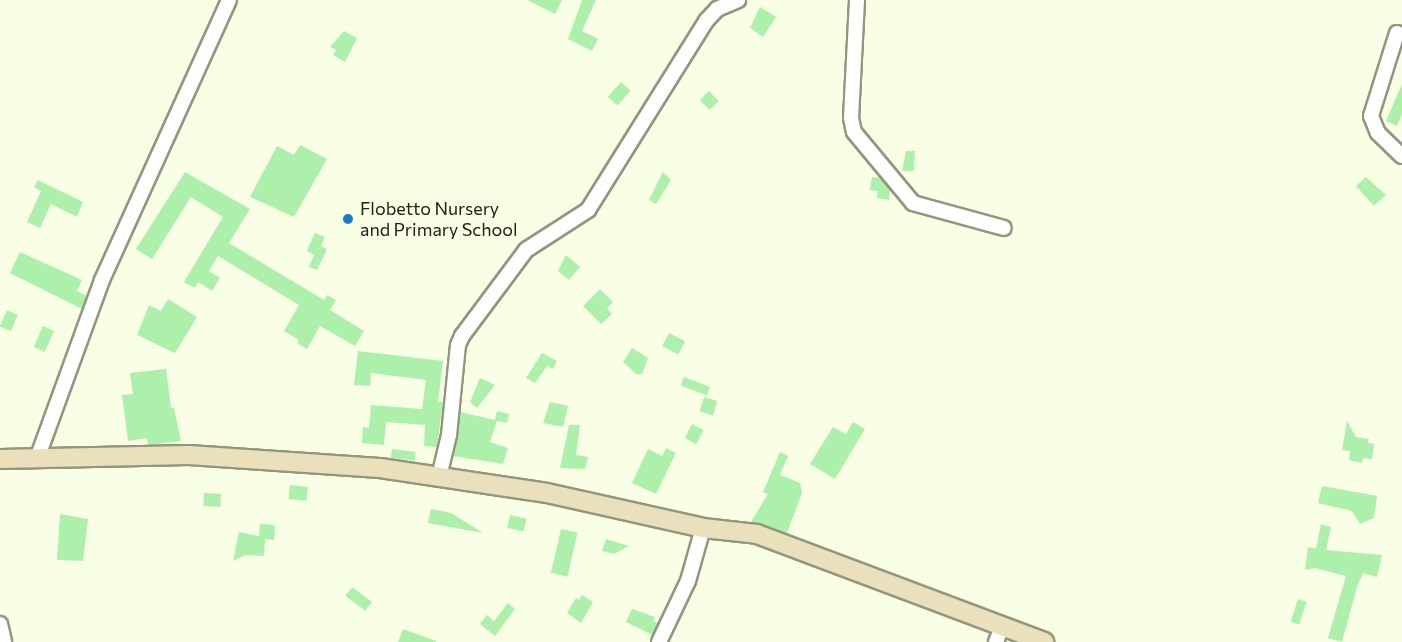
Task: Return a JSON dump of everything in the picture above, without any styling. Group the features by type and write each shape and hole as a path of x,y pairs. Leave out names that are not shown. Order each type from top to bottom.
{"main road":[{"path":"0,459 38,456 189,455 380,468 547,493 704,528 757,534 999,635 1044,642"}],"street":[{"path":"38,456 102,280 229,0"},
{"path":"439,477 449,435 459,340 526,250 588,210 706,21 717,9 738,0"},
{"path":"857,0 851,118 855,132 913,203 1004,228"},
{"path":"1397,33 1371,116 1378,133 1402,156"},
{"path":"659,642 688,581 704,528"},
{"path":"0,624 4,642"}],"building":[{"path":"527,0 562,0 555,14"},
{"path":"582,0 596,0 582,31 598,39 592,51 568,39"},
{"path":"760,7 776,17 763,37 750,28"},
{"path":"344,31 357,38 345,62 333,55 336,50 330,47"},
{"path":"621,82 631,91 617,106 608,97"},
{"path":"1402,84 1402,114 1397,126 1386,121"},
{"path":"709,91 719,101 710,110 700,100"},
{"path":"300,145 327,159 294,217 250,197 277,146 294,155"},
{"path":"906,151 915,151 914,171 902,171"},
{"path":"185,172 250,209 229,243 324,300 327,295 336,300 330,310 364,331 355,346 320,326 307,349 297,343 299,340 284,331 299,305 218,256 209,271 220,278 212,291 198,282 195,288 184,282 223,217 191,197 152,259 136,249"},
{"path":"663,172 671,180 656,204 649,200"},
{"path":"872,177 881,178 890,190 889,200 877,198 878,191 870,190"},
{"path":"1366,177 1386,195 1374,206 1356,186"},
{"path":"38,180 83,202 77,217 51,204 40,228 27,222 41,191 34,187"},
{"path":"315,233 325,237 321,246 327,249 317,270 309,267 314,255 307,251"},
{"path":"20,252 82,280 77,291 87,296 82,309 10,273"},
{"path":"566,255 580,267 569,280 558,271"},
{"path":"600,289 613,302 607,308 612,314 601,324 583,306"},
{"path":"168,299 197,317 175,353 137,335 149,305 161,311"},
{"path":"7,310 18,315 11,331 0,327"},
{"path":"43,326 54,331 45,352 34,347"},
{"path":"669,333 685,341 678,355 662,346"},
{"path":"632,348 648,358 642,374 636,374 623,362"},
{"path":"358,351 443,361 438,402 443,402 437,447 424,446 425,425 386,422 384,445 362,443 363,427 369,428 371,405 422,409 426,380 371,373 370,386 354,385"},
{"path":"542,353 557,361 553,369 547,366 535,383 526,378"},
{"path":"166,369 171,408 174,408 181,441 148,445 147,438 128,441 122,395 133,394 130,373"},
{"path":"684,377 710,387 707,395 681,385"},
{"path":"480,378 495,385 477,408 470,402"},
{"path":"704,397 717,401 713,415 700,411"},
{"path":"550,402 568,406 563,427 543,423"},
{"path":"497,411 509,414 507,423 497,421 490,442 508,448 503,464 453,456 460,412 495,420"},
{"path":"1347,421 1356,437 1369,439 1368,443 1374,444 1372,459 1363,458 1362,463 1349,460 1350,451 1342,450"},
{"path":"853,422 865,429 835,479 810,464 833,427 846,434"},
{"path":"692,424 704,430 696,444 685,438"},
{"path":"569,425 580,425 576,455 588,457 585,469 560,468"},
{"path":"666,448 676,453 656,494 632,483 648,449 662,456"},
{"path":"392,449 416,452 415,461 391,458"},
{"path":"780,452 788,456 780,475 800,483 802,493 787,533 751,522 768,494 763,492"},
{"path":"290,485 308,487 306,501 289,499"},
{"path":"1322,486 1377,496 1374,518 1360,524 1352,511 1318,503"},
{"path":"204,493 221,494 220,507 203,506"},
{"path":"431,509 451,513 483,533 428,523"},
{"path":"60,514 88,519 83,561 57,560"},
{"path":"510,515 527,519 524,531 507,528"},
{"path":"260,524 275,525 274,540 265,539 264,556 246,555 233,561 239,532 259,536"},
{"path":"1321,524 1331,527 1326,550 1382,555 1377,577 1363,573 1342,642 1328,638 1346,576 1315,568 1305,570 1308,547 1316,549"},
{"path":"561,529 578,533 567,577 551,573"},
{"path":"606,539 629,546 614,554 602,551"},
{"path":"352,587 372,602 365,611 345,596"},
{"path":"582,595 593,602 581,623 567,613 576,598 579,600"},
{"path":"1298,599 1307,602 1299,625 1291,622"},
{"path":"508,603 515,609 495,636 480,624 487,615 494,621"},
{"path":"632,609 655,617 653,621 658,623 652,635 626,622"},
{"path":"403,629 436,641 436,642 398,642"}],"place":[{"name":"Flobetto Nursery and Primary School","path":"348,219"}]}
